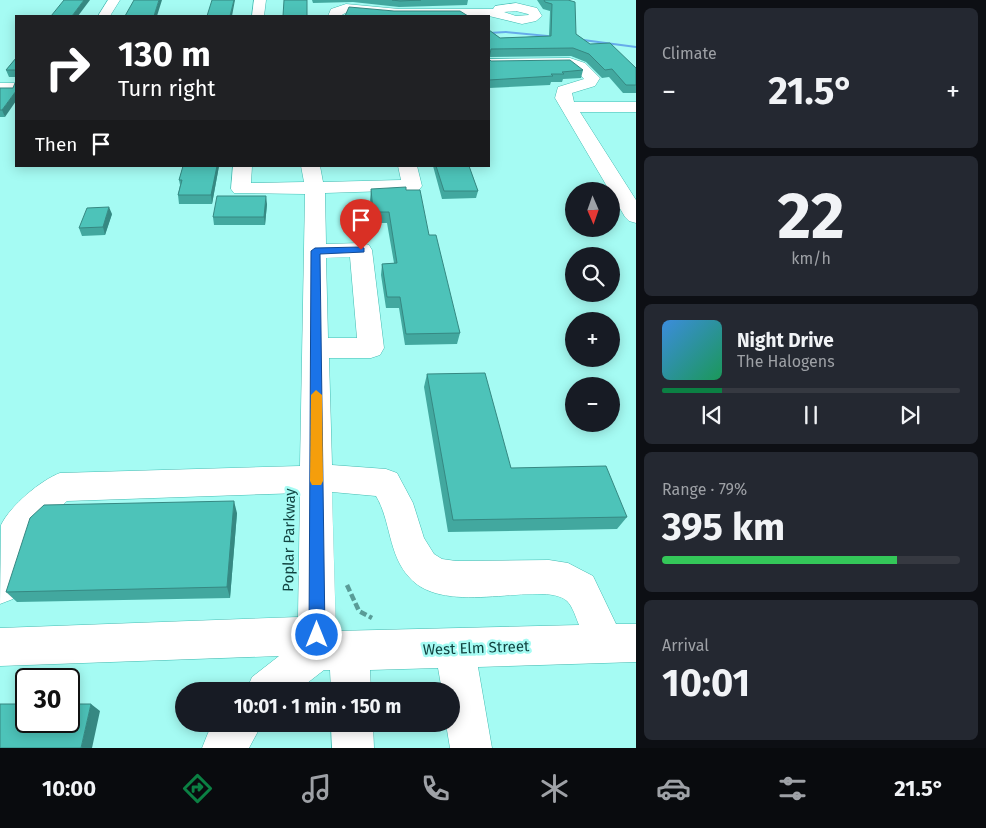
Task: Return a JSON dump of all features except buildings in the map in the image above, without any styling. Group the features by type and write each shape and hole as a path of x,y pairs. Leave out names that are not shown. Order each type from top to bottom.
{"street":[{"path":"105,15 114,0"},
{"path":"258,15 260,0"},
{"path":"334,15 336,12 346,8 399,13 497,13"},
{"path":"490,63 570,62 580,66 592,78 589,83 564,90 566,102 636,217"},
{"path":"0,88 15,88"},
{"path":"566,102 636,107"},
{"path":"243,167 241,189 312,177 412,186 407,167"},
{"path":"312,177 315,251 317,478 327,645 346,682"},
{"path":"315,251 361,250 371,348 316,348"},
{"path":"0,586 18,526 60,487 346,478 386,484 395,496 404,535 423,567 444,578 559,578 579,588 621,644"},
{"name":"West Elm Street","path":"0,647 327,645 455,648 621,644"},
{"path":"278,682 327,645"},
{"path":"455,648 472,748"},
{"path":"223,748 235,732"},
{"path":"352,732 353,748"}],"waterway":[{"path":"490,33 506,32 558,37"},
{"path":"576,39 636,47"}],"slow traffic":[{"path":"316,395 317,481"}],"route":[{"path":"317,635 315,251 361,250"}]}
